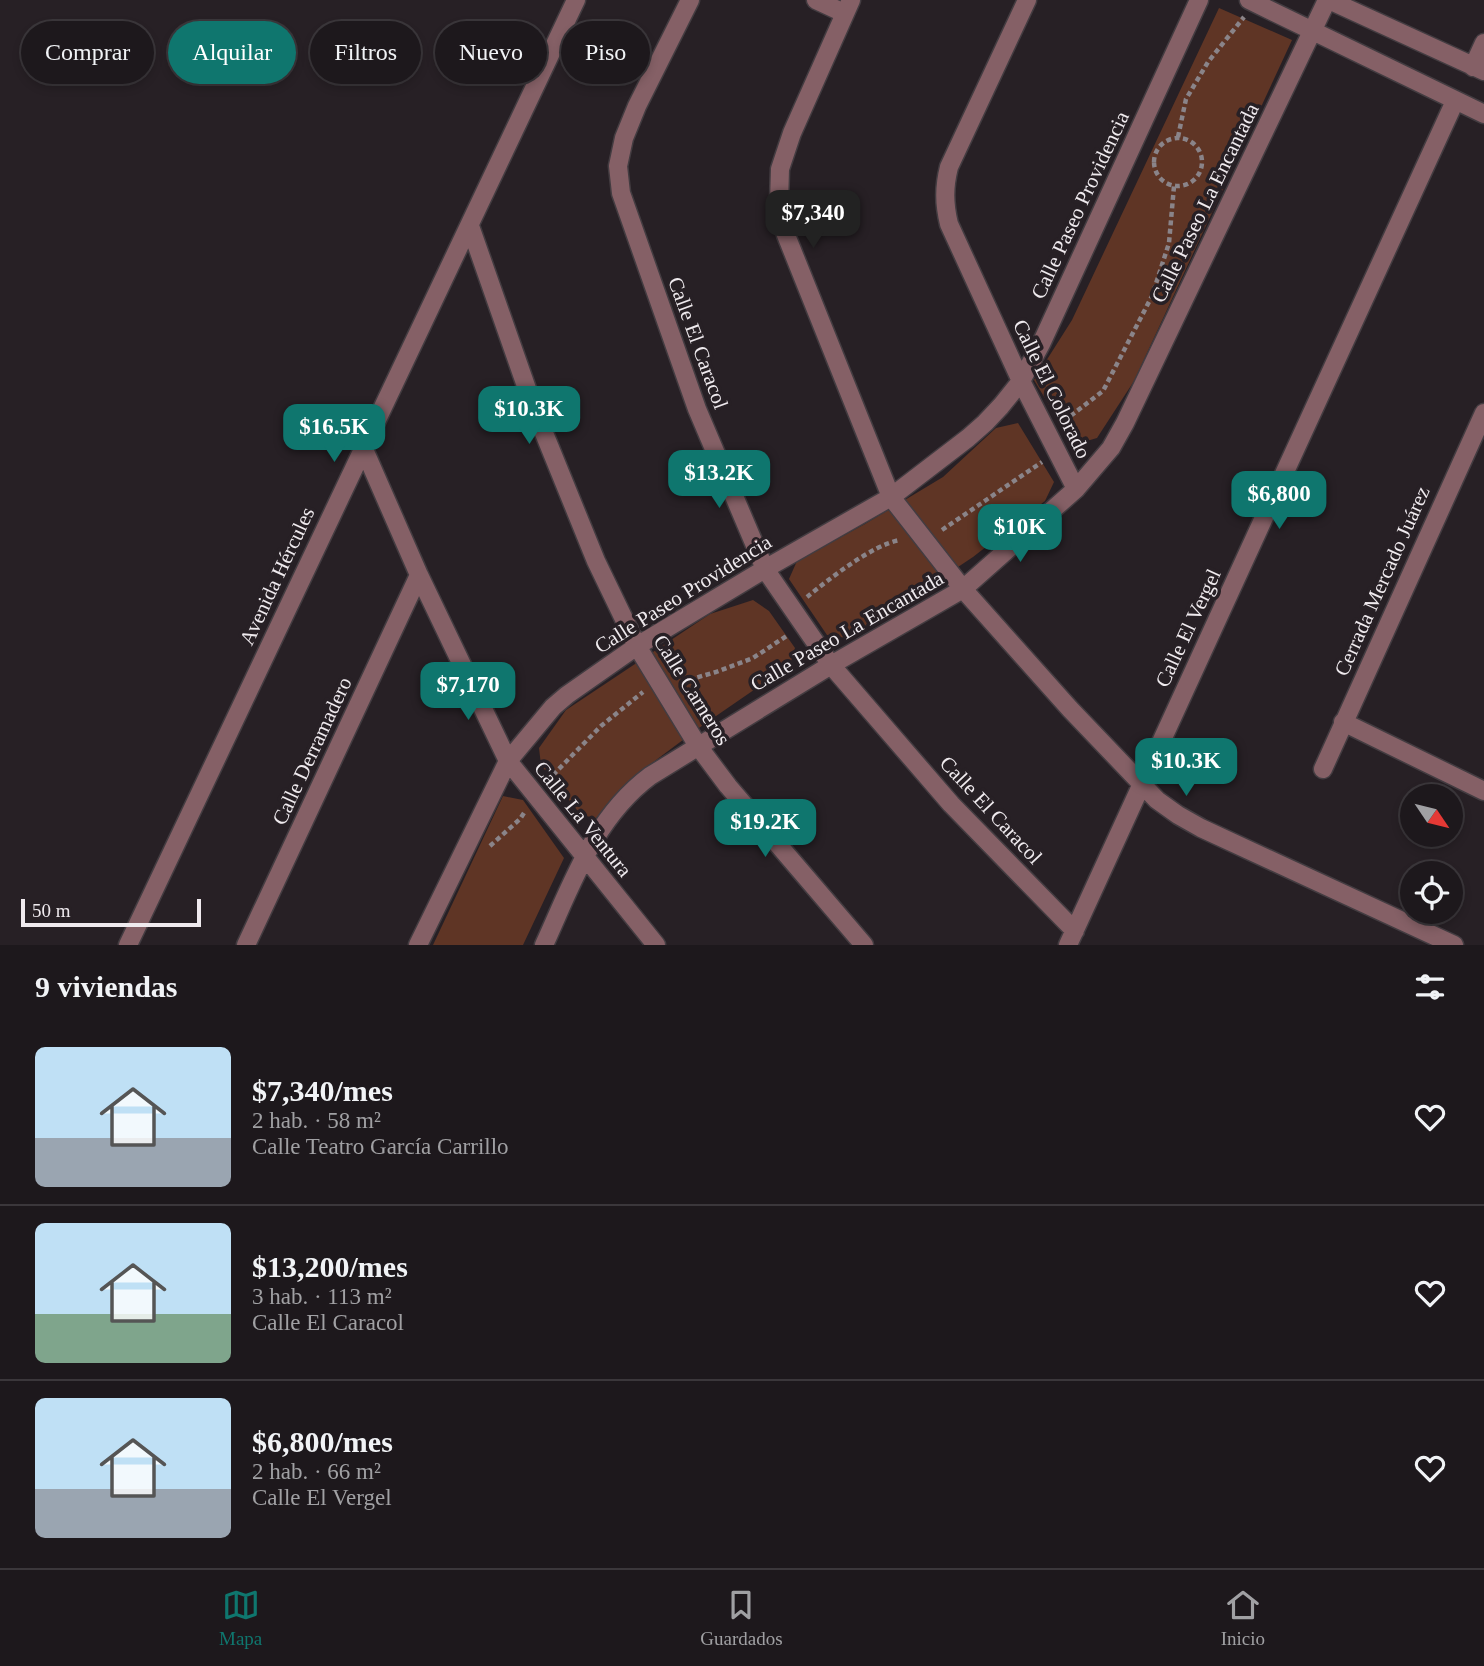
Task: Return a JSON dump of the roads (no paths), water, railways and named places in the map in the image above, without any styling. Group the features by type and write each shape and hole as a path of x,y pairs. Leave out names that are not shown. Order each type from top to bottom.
{"street":[{"name":"Avenida Hércules","path":"128,945 576,0"},
{"name":"Calle El Caracol","path":"690,0 637,106 624,138 618,166 621,193 697,409 765,569 831,665 1072,938"},
{"path":"816,0 848,6 792,133 780,169 779,203 786,235 891,497 962,589 1070,709 1157,800 1201,828 1454,945"},
{"name":"Calle El Colorado","path":"1027,0 949,167 944,204 949,223 1021,381 1076,489"},
{"name":"Calle Paseo Providencia","path":"418,945 508,761 553,707 637,646 891,497 985,423 1021,381 1041,344 1199,0"},
{"path":"1328,0 1478,69 1484,43"},
{"name":"Calle Paseo La Encantada","path":"544,945 584,856 611,814 633,788 831,665 962,589 1076,489 1111,448 1328,0"},
{"path":"1252,1 1484,114"},
{"name":"Calle El Vergel","path":"1072,938 1455,101"},
{"name":"Calle Carneros","path":"470,226 533,406 596,561 637,646 698,746 864,945"},
{"name":"Cerrada Mercado Juárez","path":"1323,768 1484,413"},
{"name":"Calle La Ventura","path":"363,447 419,576 508,761 656,945"},
{"name":"Calle Derramadero","path":"246,945 419,576"},
{"path":"1343,722 1482,786"}]}
